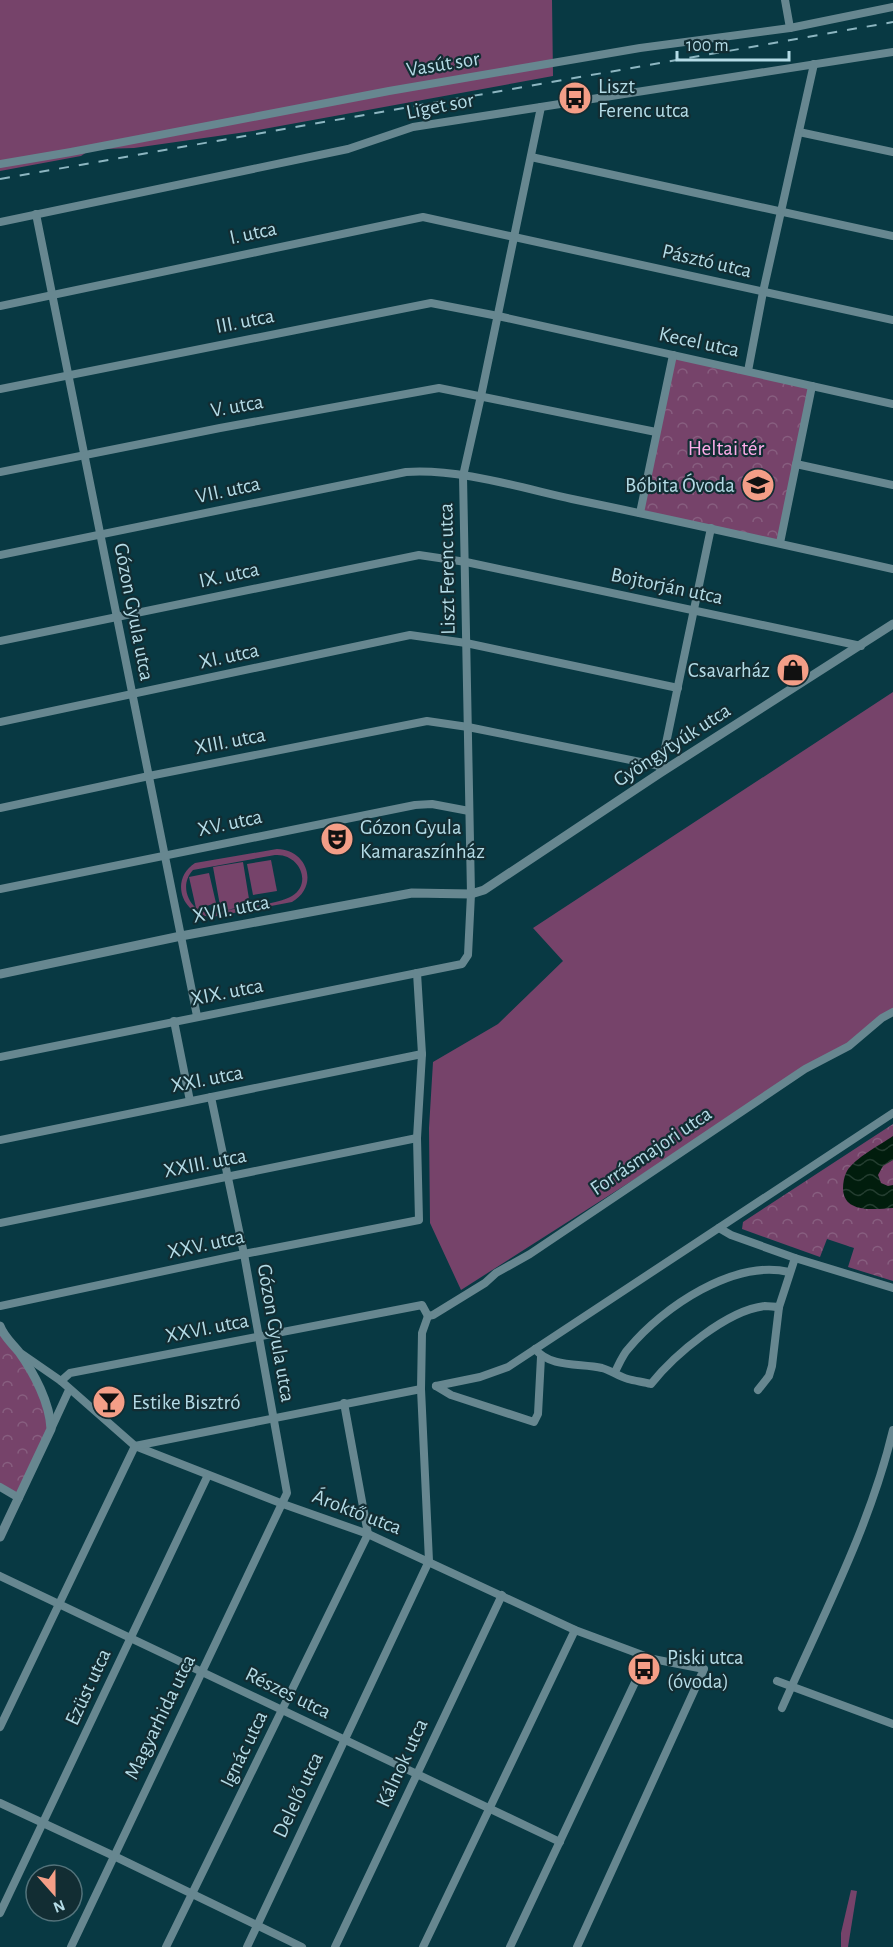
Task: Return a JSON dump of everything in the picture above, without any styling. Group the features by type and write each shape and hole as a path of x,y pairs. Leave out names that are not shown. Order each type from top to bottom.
{"street":[{"path":"785,0 790,28"},
{"name":"Vasút sor","path":"0,164 389,91 640,48 790,28 893,8"},
{"name":"Liget sor","path":"0,222 348,149 413,127 893,52"},
{"path":"748,371 763,292 814,64"},
{"name":"Liszt Ferenc utca","path":"462,964 468,955 471,894 463,476 541,107"},
{"path":"799,132 893,152"},
{"path":"531,157 893,236"},
{"name":"Gózon Gyula utca","path":"36,214 197,1016"},
{"name":"I. utca","path":"0,306 423,217 514,237"},
{"name":"Pásztó utca","path":"514,237 893,320"},
{"name":"III. utca","path":"0,389 430,303 498,316"},
{"name":"Kecel utca","path":"498,316 893,404"},
{"path":"640,513 672,355"},
{"path":"780,543 812,386"},
{"name":"V. utca","path":"0,472 84,454 439,388 656,432"},
{"path":"796,464 893,485"},
{"name":"VII. utca","path":"0,555 406,472 426,470 711,528 893,569"},
{"path":"660,770 711,528"},
{"name":"IX. utca","path":"0,641 419,555 466,562"},
{"name":"Bojtorján utca","path":"466,562 861,646"},
{"name":"Gyöngytyúk utca","path":"471,894 484,890 660,770 893,624"},
{"name":"XI. utca","path":"0,722 410,635 466,643 678,688"},
{"name":"XIII. utca","path":"0,808 427,721 468,727 660,770"},
{"name":"XV. utca","path":"0,889 415,805 432,804 469,811"},
{"name":"XVII. utca","path":"0,974 182,936 412,893 471,894"},
{"name":"XIX. utca","path":"0,1057 174,1020 462,964"},
{"path":"417,973 422,1054 417,1138"},
{"name":"Forrásmajori utca","path":"428,1316 433,1316 485,1283 496,1273 530,1254 806,1069 849,1046 882,1018 893,1012"},
{"path":"174,1020 190,1101"},
{"name":"XXI. utca","path":"0,1140 422,1054"},
{"name":"Gózon Gyula utca","path":"211,1097 244,1254 287,1493 283,1504"},
{"path":"541,1357 538,1414 534,1422 451,1395 436,1386 480,1377 508,1367 893,1113"},
{"name":"XXIII. utca","path":"0,1223 417,1138"},
{"name":"XXV. utca","path":"0,1306 244,1254 420,1220 417,1138"},
{"path":"719,1228 730,1235 795,1258 893,1288"},
{"path":"758,1390 769,1376 772,1366 779,1307 795,1258"},
{"path":"615,1372 627,1349 645,1330 679,1304 707,1287 735,1275 757,1270 774,1268 789,1272"},
{"name":"XXVI. utca","path":"61,1381 70,1373 422,1305 428,1316"},
{"path":"535,1349 541,1357 561,1363 598,1367 626,1378 651,1384 678,1354 733,1317 765,1306 779,1307"},
{"path":"428,1316 422,1333 421,1389 429,1561"},
{"path":"0,1326 30,1369 49,1411 51,1429"},
{"name":"Ároktő utca","path":"18,1351 61,1381 135,1446 283,1504 368,1534 575,1630 647,1657 704,1669 577,1947"},
{"path":"0,1727 135,1446 421,1389"},
{"path":"0,1537 69,1390"},
{"path":"344,1403 368,1534"},
{"path":"782,1708 889,1466 893,1430"},
{"name":"Ezüst utca","path":"0,1913 208,1475"},
{"path":"0,1487 19,1498"},
{"name":"Magyarhida utca","path":"71,1947 283,1504"},
{"name":"Ignác utca","path":"166,1947 368,1534"},
{"name":"Delelő utca","path":"247,1947 429,1561"},
{"name":"Részes utca","path":"0,1576 560,1842"},
{"name":"Kálnok utca","path":"335,1947 502,1595"},
{"path":"423,1947 575,1630"},
{"path":"510,1947 647,1657"},
{"path":"777,1681 893,1724"},
{"path":"0,1803 302,1947"}],"green space":[{"path":"0,0 552,0 553,76 253,131 134,148 104,149 87,152 81,156 0,171"},
{"name":"Heltai tér","path":"673,355 812,386 780,543 640,513"},
{"path":"893,692 893,1014 461,1290 430,1223 429,1128 433,1062 498,1024 563,961 533,928"},
{"path":"277,849 287,851 296,855 302,862 306,870 306,887 301,895 292,902 212,917 202,915 193,911 182,896 182,878 195,863","holes":["275,855 283,856 296,864 302,877 302,884 298,890 286,899 222,911 250,905 243,862 213,867 221,911 205,912 197,909 216,903 209,873 189,877 196,908 189,900 186,885 187,880 193,870"]},
{"path":"271,860 277,891 253,895 247,864"},
{"path":"893,1124 893,1281 848,1267 854,1248 827,1239 820,1257 742,1229 743,1222"},
{"path":"0,1326 18,1351 51,1419 19,1498 0,1487"},
{"path":"851,1890 857,1891 848,1947 841,1947 841,1933"}],"water":[{"path":"893,1136 893,1160 883,1166 878,1175 881,1183 888,1186 893,1185 893,1208 870,1209 849,1203 843,1189 847,1171 862,1157"}],"railway":[{"path":"0,179 893,22"}],"place":[{"name":"Liszt Ferenc utca","path":"575,98"},
{"name":"Bóbita Óvoda","path":"758,485"},
{"name":"Csavarház","path":"793,670"},
{"name":"Gózon Gyula Kamaraszínház","path":"337,839"},
{"name":"Estike Bisztró","path":"109,1402"},
{"name":"Piski utca (óvoda)","path":"644,1669"}]}
